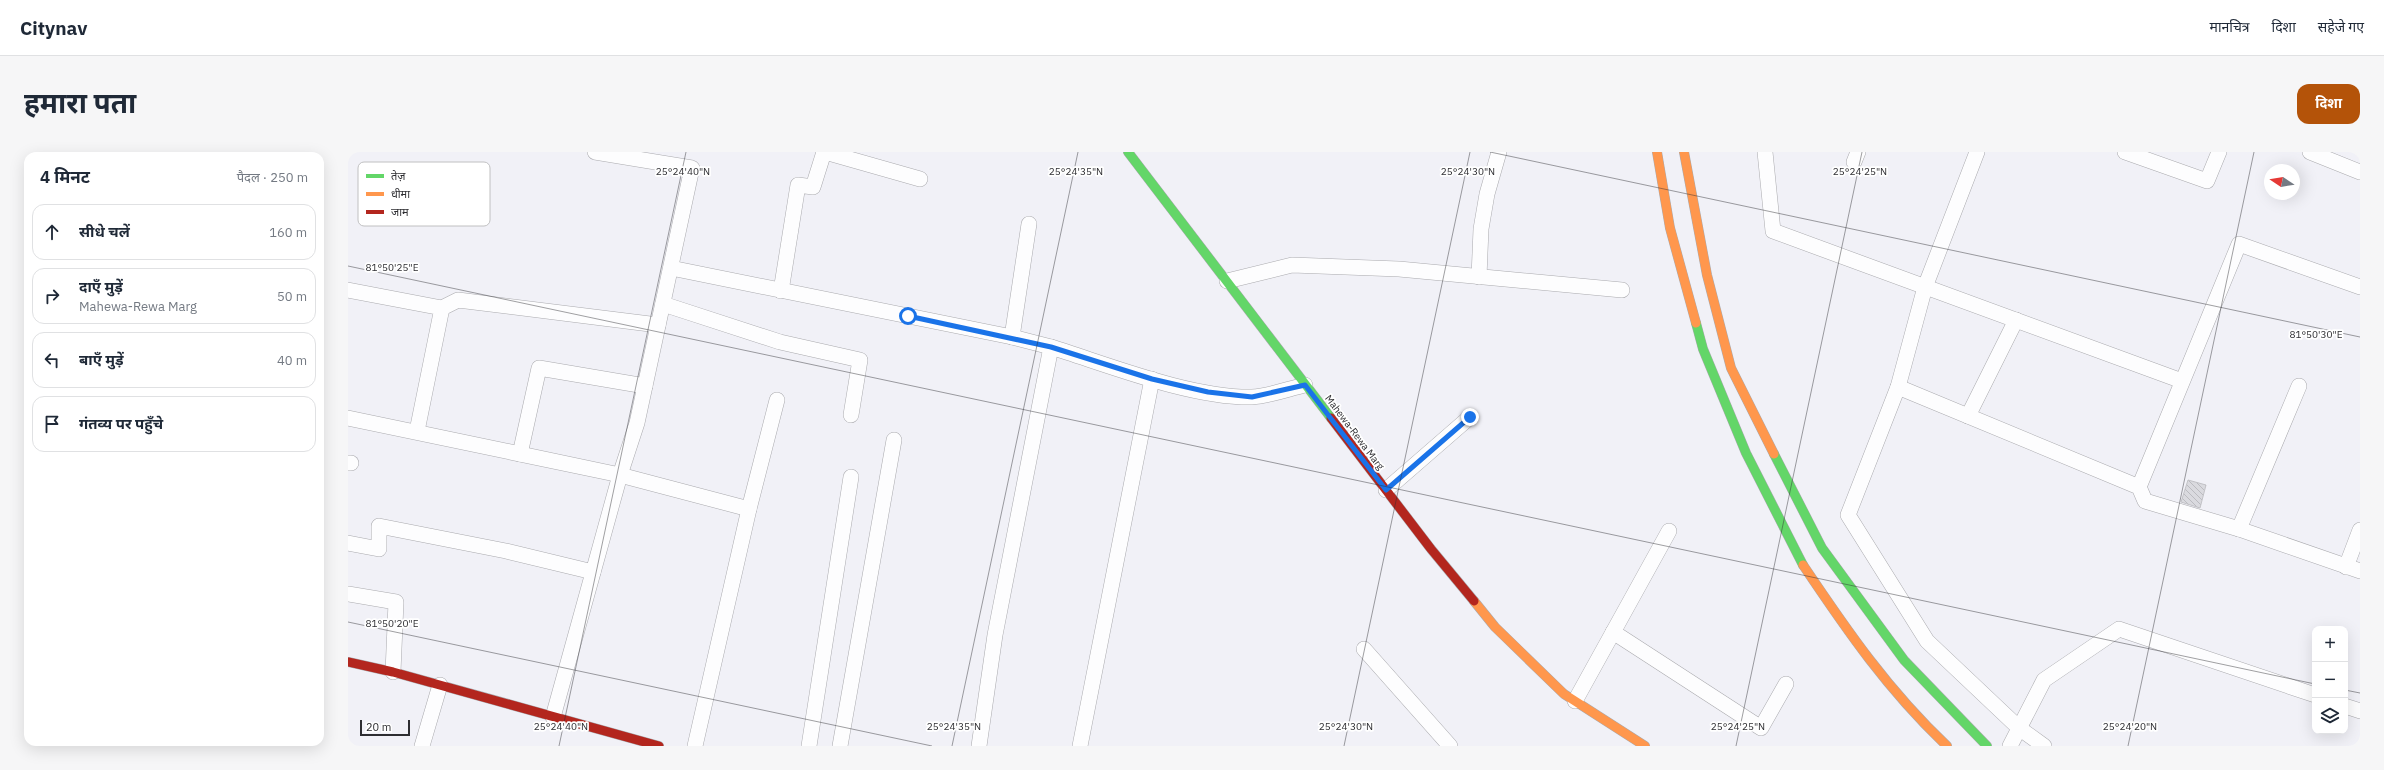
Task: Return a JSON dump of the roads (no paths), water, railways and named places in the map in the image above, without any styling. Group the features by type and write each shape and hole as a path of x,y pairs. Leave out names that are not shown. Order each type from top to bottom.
{"main road":[{"name":"Mahewa-Rewa Marg","path":"1128,152 1386,490 1430,550 1495,627 1564,694 1645,746"},
{"path":"1657,152 1670,228 1703,349 1746,453 1796,552 1855,644 1914,715 1947,746"},
{"path":"1684,152 1707,275 1731,368 1774,454 1822,548 1904,660 1987,746"},
{"path":"348,662 393,672 658,746"}],"street":[{"path":"553,717 620,475 637,422 692,168 595,152"},
{"path":"781,291 798,185 813,187 824,152 920,179"},
{"path":"1479,277 1481,229 1487,194 1499,152"},
{"path":"1765,152 1773,231 2182,381"},
{"path":"1977,152 1925,287 1898,387 1848,515 1927,641 2019,728 2044,746"},
{"path":"2126,152 2207,181 2219,152"},
{"path":"2310,152 2360,172"},
{"path":"1012,337 1029,224"},
{"path":"2139,487 2239,244 2360,287"},
{"path":"1227,281 1292,265 1400,269 1622,290"},
{"path":"671,268 1012,337 1051,347 1152,379 1208,392 1252,397 1305,385"},
{"path":"348,290 442,308 458,300 658,325"},
{"path":"663,304 780,342 860,360 851,415"},
{"path":"417,431 442,308"},
{"path":"1968,416 2016,320"},
{"path":"979,746 995,635 1051,347"},
{"path":"520,454 539,368 645,386"},
{"path":"1080,746 1152,379"},
{"path":"2239,529 2299,386"},
{"path":"1898,387 2139,487 2145,501 2239,529 2353,569 2360,530"},
{"path":"695,746 749,509 777,400"},
{"path":"1386,490 1470,417"},
{"path":"348,418 417,431 620,475 749,509"},
{"path":"840,746 894,440"},
{"path":"809,746 851,477"},
{"path":"348,543 379,549 379,526 506,551 593,572"},
{"path":"1575,701 1669,531"},
{"path":"348,594 396,602 393,672"},
{"path":"2010,746 2044,680 2118,629 2312,694"},
{"path":"1613,632 1761,728 1786,684"},
{"path":"1364,649 1450,746"},
{"path":"422,746 440,685"},
{"path":"2348,707 2360,711"}]}
